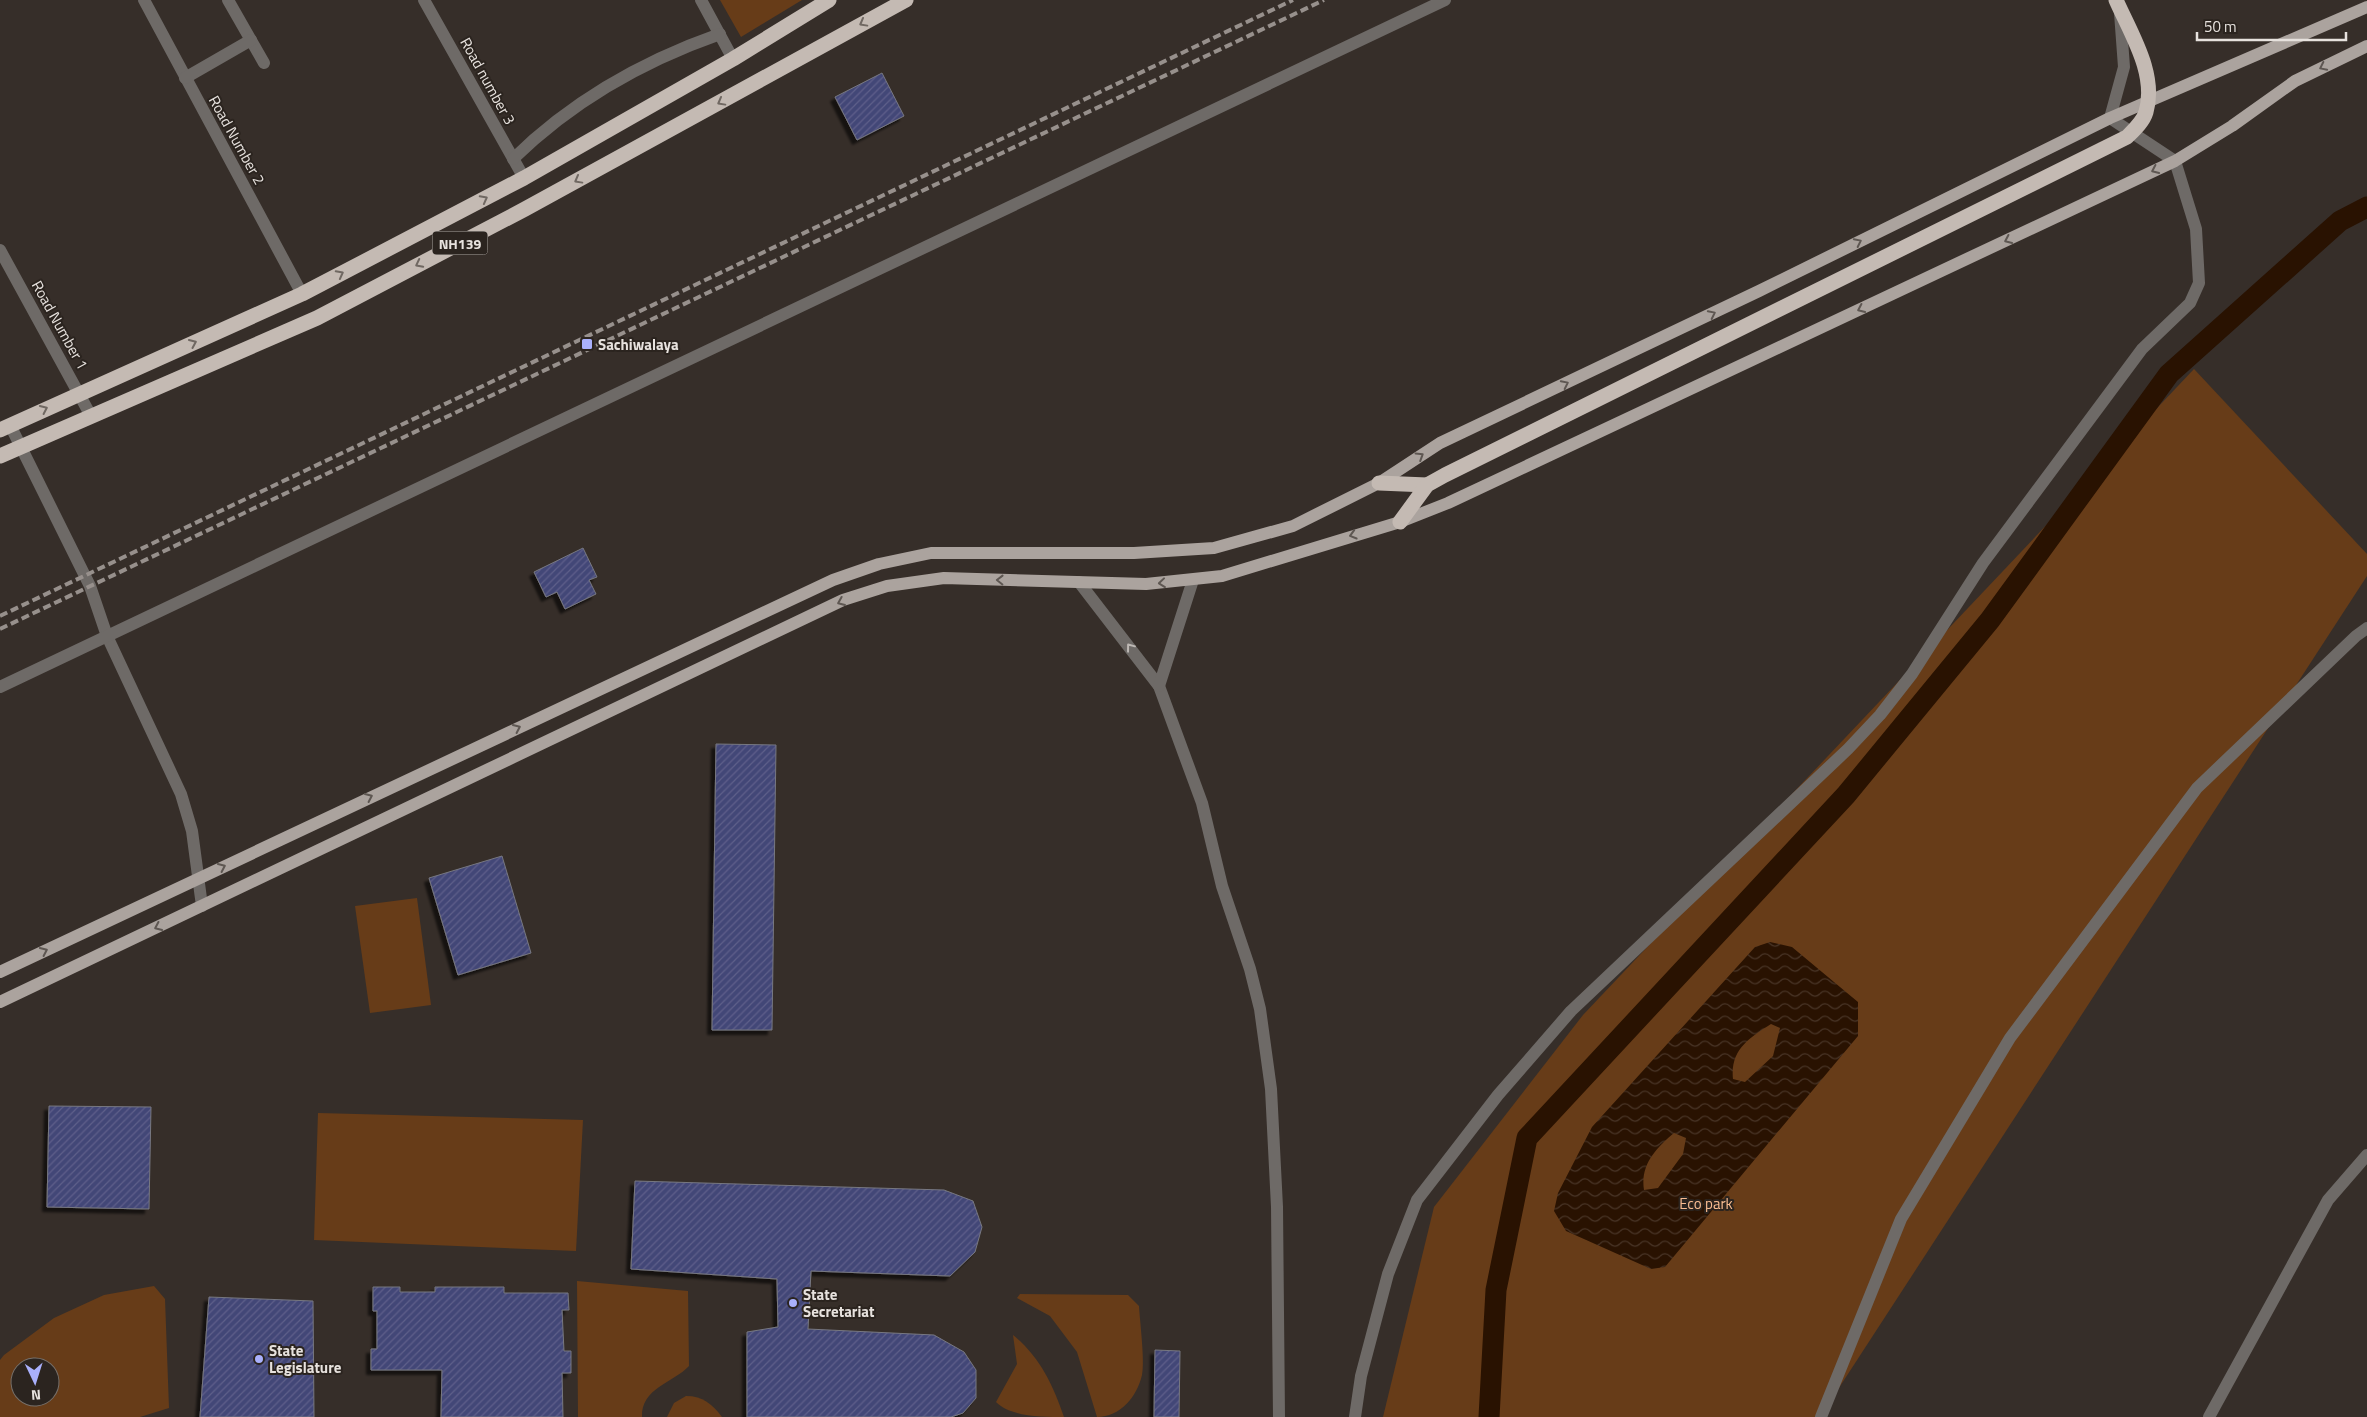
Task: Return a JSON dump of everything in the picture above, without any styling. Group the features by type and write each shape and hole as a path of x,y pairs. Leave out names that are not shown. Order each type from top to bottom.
{"highway":[{"name":"NH139","path":"5,427 302,294 524,178 733,59 829,0"},
{"name":"NH139","path":"0,456 317,318 525,209 906,0"},
{"path":"1400,522 1427,485 1445,475 2127,137 2145,114 2150,88 2144,64 2117,0"},
{"path":"1379,483 1427,485"}],"main road":[{"path":"0,972 833,580 879,564 931,553 1134,553 1214,548 1293,526 1379,483 1440,443 1759,291 2110,118 2210,73 2276,47 2367,7"},
{"path":"0,1002 843,600 887,586 944,578 1146,584 1222,576 1400,522 1448,503 2175,161 2232,126 2295,81 2367,46"}],"street":[{"name":"Road Number 2","path":"144,0 184,78 302,294"},
{"path":"228,0 264,63"},
{"name":"Road number 3","path":"424,0 524,178"},
{"path":"701,0 733,59"},
{"path":"0,687 1445,0"},
{"path":"1355,1417 1361,1376 1388,1274 1417,1200 1498,1095 1571,1011 1848,749 1880,715 1912,674 1983,563 2102,401 2142,350 2190,303 2199,283 2198,244 2196,229 2175,161 2110,118 2124,67 2117,0"},
{"path":"513,159 550,125 616,82 658,58 720,34"},
{"path":"184,78 251,40"},
{"name":"Road Number 1","path":"0,250 91,416"},
{"path":"5,427 20,448 90,586 107,636 181,794 192,831 200,877 202,906"},
{"path":"1159,686 1193,580"},
{"path":"1079,582 1159,686 1202,803 1222,886 1250,969 1260,1009 1271,1089 1277,1207 1278,1417"},
{"path":"1821,1417 1901,1219 2010,1038 2197,788 2356,636 2367,628"},
{"path":"2209,1417 2328,1200 2367,1155"}],"green space":[{"path":"720,0 802,0 741,37"},
{"name":"Eco park","path":"2194,369 2367,554 2367,576 1820,1417 1383,1417 1434,1207 1583,1015"},
{"path":"417,898 431,1005 370,1013 355,906"},
{"path":"318,1113 583,1120 576,1251 314,1240"},
{"path":"577,1281 688,1291 689,1366 652,1393 643,1407 642,1417 578,1417"},
{"path":"154,1286 165,1299 169,1408 140,1417 0,1417 0,1360 54,1318 104,1295"},
{"path":"1020,1294 1128,1295 1139,1306 1143,1351 1142,1375 1132,1398 1120,1410 1113,1414 1097,1417 1077,1352 1050,1316 1017,1298"},
{"path":"1013,1335 1038,1362 1055,1394 1064,1417 1018,1413 1002,1407 996,1402 1017,1364"},
{"path":"686,1396 702,1399 715,1408 722,1417 667,1417 674,1403"}],"water":[{"path":"1770,942 1792,947 1858,1002 1858,1036 1665,1267 1651,1269 1566,1231 1554,1211 1558,1193 1592,1127 1755,947","holes":["1771,1024 1780,1028 1773,1056 1745,1082 1733,1079 1733,1069 1738,1053 1755,1034","1674,1133 1686,1138 1683,1154 1658,1188 1644,1190 1643,1181 1647,1165 1661,1145"]}],"building":[{"path":"882,73 904,116 857,140 835,97"},
{"path":"583,548 597,577 589,580 596,594 565,609 557,592 546,597 534,572"},
{"path":"716,744 776,745 772,1030 712,1030"},
{"path":"502,856 531,953 458,975 429,878"},
{"path":"49,1106 151,1107 149,1209 47,1207"},
{"name":"State Secretariat","path":"635,1181 944,1190 973,1201 982,1227 975,1252 950,1276 811,1271 808,1329 934,1335 964,1352 976,1370 976,1398 963,1413 951,1417 747,1417 747,1332 778,1327 777,1279 631,1269"},
{"path":"373,1287 400,1287 400,1292 435,1292 435,1287 504,1287 504,1293 568,1293 569,1310 562,1310 564,1351 571,1351 571,1373 562,1373 563,1417 441,1417 442,1370 371,1370 371,1349 377,1349 377,1311 373,1311"},
{"name":"State Legislature","path":"209,1297 313,1301 314,1417 200,1417"},
{"path":"1155,1350 1180,1351 1179,1417 1154,1417"}],"waterway":[{"path":"1489,1417 1496,1290 1527,1138 1846,795 1990,620 2169,374 2340,221 2367,207"}],"railway":[{"path":"0,616 1293,0"},
{"path":"0,629 1324,0"}],"place":[{"name":"Sachiwalaya","path":"587,344"},
{"name":"State Secretariat","path":"793,1303"},
{"name":"State Legislature","path":"259,1359"}]}
